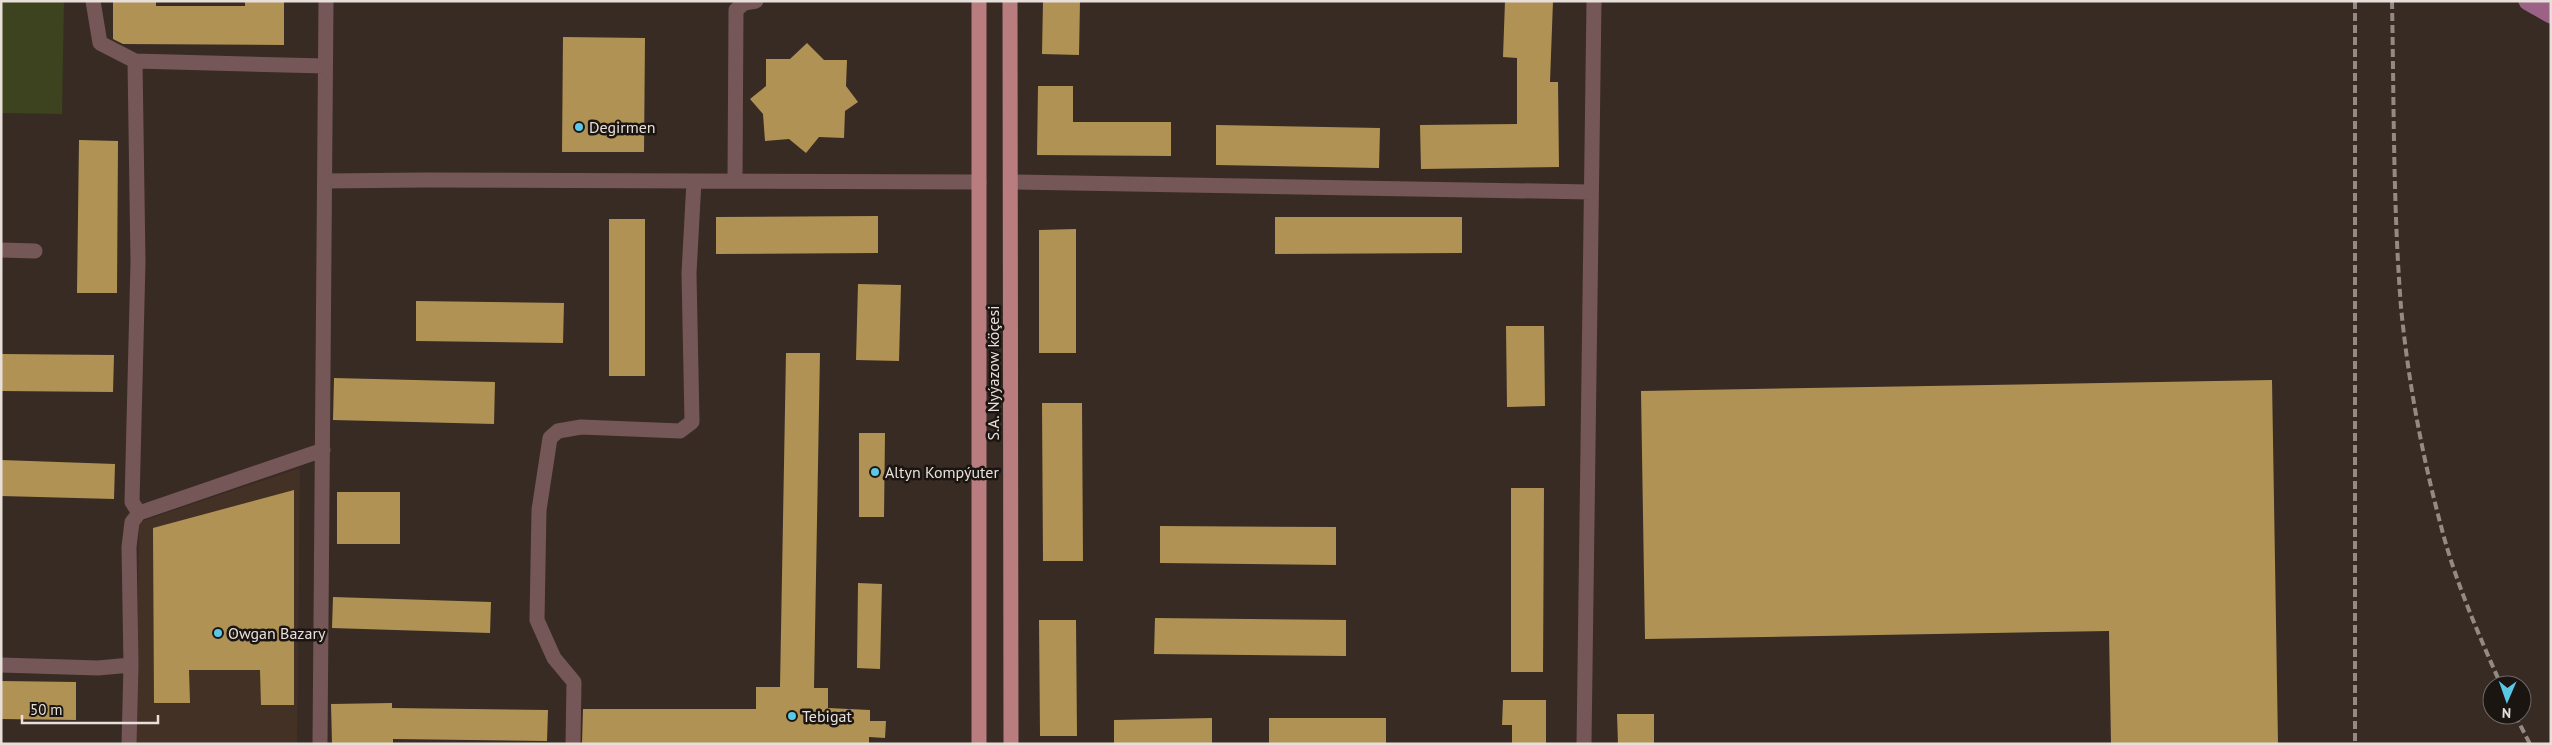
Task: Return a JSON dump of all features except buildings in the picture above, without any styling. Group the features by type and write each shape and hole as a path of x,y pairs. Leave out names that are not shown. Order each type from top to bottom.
{"main road":[{"name":"S.A. Nyýazow köçesi","path":"979,1 979,744"},
{"name":"S.A. Nyýazow köçesi","path":"1010,1 1011,744"}],"street":[{"path":"93,1 100,43 135,61 325,66"},
{"path":"320,744 326,1"},
{"path":"735,181 736,10 744,3 756,1"},
{"path":"1584,744 1594,1"},
{"path":"135,61 138,262 132,502 139,513"},
{"path":"325,182 424,180 979,182"},
{"path":"573,744 574,682 554,658 537,620 539,510 550,438 558,431 568,428 680,431 692,422 689,274 694,181"},
{"path":"1011,182 1591,192"},
{"path":"1,250 35,251"},
{"path":"129,744 131,665 129,547 132,522 139,513 322,450"},
{"path":"1,665 98,668 131,665"}],"shaded area":[{"name":"Owgan Bazary","path":"300,468 297,744 136,744 139,522"}],"green space":[{"path":"1,1 64,1 62,114 1,113"}],"waterway":[{"path":"2528,1 2551,14"}],"railway":[{"path":"2355,1 2355,744"},
{"path":"2392,1 2398,269 2404,334 2416,417 2434,499 2453,567 2497,675"},
{"path":"2520,725 2530,744"}],"place":[{"name":"Degirmen","path":"579,127"},
{"name":"Altyn Kompýuter","path":"875,472"},
{"name":"Owgan Bazary","path":"218,633"},
{"name":"Tebigat","path":"792,716"}]}
